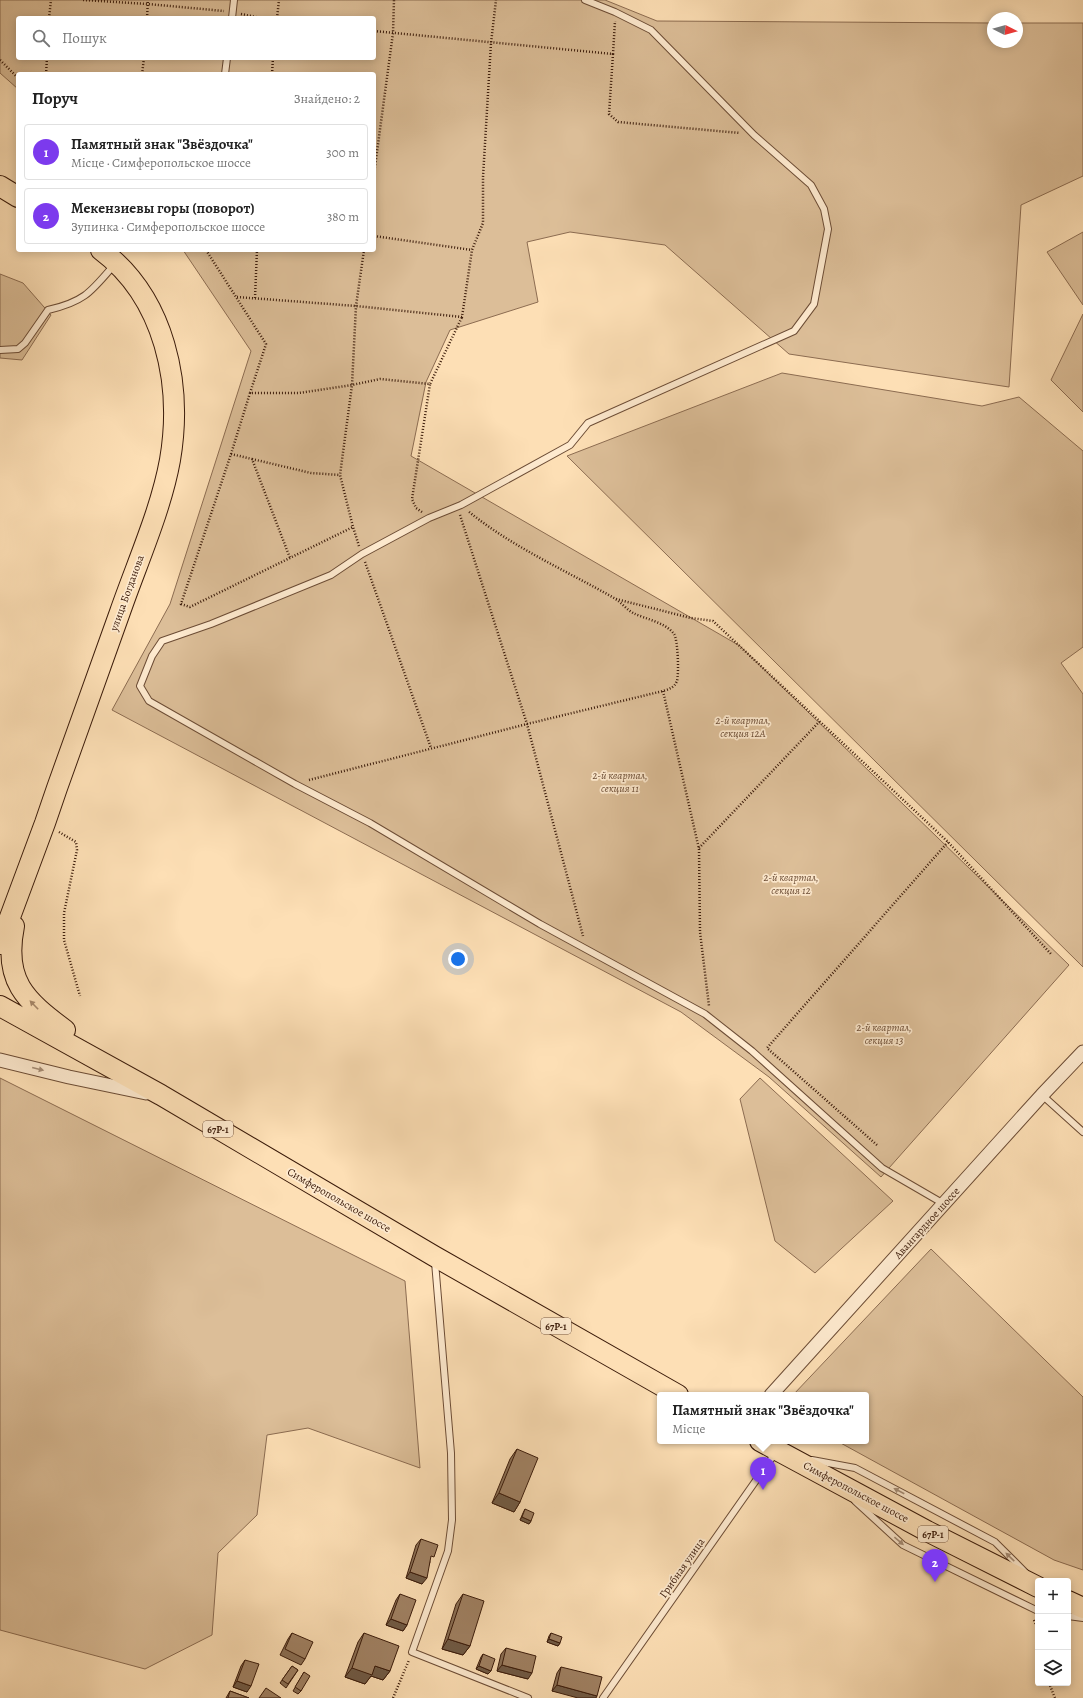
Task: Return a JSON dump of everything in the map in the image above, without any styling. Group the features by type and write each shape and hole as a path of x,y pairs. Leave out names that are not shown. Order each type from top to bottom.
{"main road":[{"path":"0,186 16,196"},
{"name":"улица Богданова","path":"0,944 45,824 147,536 162,492 170,461 174,407 172,378 168,355 159,327 150,306 140,290 109,256"},
{"path":"0,925 23,880"},
{"path":"23,880 10,953 17,981 25,996 39,1010 119,1072"},
{"name":"Симферопольское шоссе","path":"0,1006 161,1095 434,1256 673,1392"},
{"name":"Симферопольское шоссе","path":"766,1444 927,1531 1035,1584"},
{"path":"1071,1602 1083,1608"}],"street":[{"name":"Авангардное шоссе","path":"774,1392 1042,1095 1083,1052"},
{"path":"0,1060 69,1077 161,1095"}],"lane":[{"path":"232,15 234,0"},
{"path":"585,0 616,12 651,30 754,135 811,185 824,209 828,228 814,304 794,331 588,423 570,445 459,506 429,518 362,554 331,575 211,624 162,641 152,656 140,686 149,701 295,784 370,823 540,924 587,948 710,1018 756,1054 882,1168 944,1204"},
{"path":"225,72 227,60"},
{"path":"0,350 18,349 25,343 48,310 68,305 86,295 109,256"},
{"path":"1042,1095 1083,1132"},
{"path":"434,1256 452,1453 452,1520 448,1551 412,1652 528,1698"},
{"path":"783,1453 855,1468 995,1542 1035,1582"},
{"name":"Грибная улица","path":"603,1698 783,1453"},
{"path":"829,1477 903,1545 1035,1610"},
{"path":"1071,1616 1083,1618"}],"path":[{"path":"49,16 51,0"},
{"path":"83,0 148,4 232,15"},
{"path":"147,16 148,0"},
{"path":"277,16 279,0"},
{"path":"376,159 393,33 394,0"},
{"path":"429,518 416,508 412,499 430,384 462,317 472,250 483,223 483,177 491,43 496,0"},
{"path":"616,12 609,114 618,122 754,135"},
{"path":"376,31 613,54"},
{"path":"0,60 16,76"},
{"path":"46,72 47,60"},
{"path":"142,72 144,60"},
{"path":"272,72 273,60"},
{"path":"376,236 472,250"},
{"path":"207,252 266,344 181,604 190,607 353,527"},
{"path":"255,298 257,252"},
{"path":"364,252 356,306 352,386 340,475 353,527 431,748"},
{"path":"237,297 356,306 462,317"},
{"path":"250,393 299,393 352,386 380,379 430,384"},
{"path":"231,454 311,472 340,475"},
{"path":"252,459 290,558"},
{"path":"459,506 513,543 566,574 616,599 690,618 713,621 948,842 1051,954"},
{"path":"459,506 527,724 587,948"},
{"path":"295,784 527,724 663,692 672,688 677,681 678,643 674,634 667,627 632,612 616,599"},
{"path":"663,692 699,849 700,932 710,1018"},
{"path":"699,849 820,722"},
{"path":"65,836 76,842 77,850 64,914 64,940 80,996"},
{"path":"877,1145 767,1048 948,842"},
{"path":"393,1698 412,1652"},
{"path":"1050,1686 1055,1698"}],"green space":[{"path":"0,0 605,0 657,21 987,23 987,48 1023,48 1023,23 1083,23 1083,176 1021,205 1009,387 789,354 665,245 570,232 527,242 538,302 450,330 426,382 411,456 740,646 1069,965 881,1177 769,1077 681,1012 112,710 170,604 251,351 184,252 376,252 376,72 16,72 16,87 0,73"},
{"path":"1083,232 1083,305 1047,252"},
{"path":"0,274 23,283 51,315 22,360 0,358"},
{"path":"1083,314 1083,412 1051,380"},
{"path":"782,373 982,406 1019,397 1083,451 1083,647 1061,663 1083,694 1083,967 567,456"},
{"path":"0,1078 405,1281 420,1468 308,1428 267,1435 257,1515 218,1553 212,1635 145,1669 0,1630"},
{"path":"760,1078 893,1201 815,1273 775,1241 740,1099"},
{"path":"931,1249 1083,1397 1083,1570 1054,1560 842,1444 869,1444 869,1392 796,1392"}],"building":[{"path":"517,1449 538,1458 520,1502 499,1493"},
{"path":"525,1509 534,1513 531,1521 522,1517"},
{"path":"421,1539 438,1545 434,1557 431,1556 427,1578 410,1572"},
{"path":"400,1594 416,1600 407,1625 391,1619"},
{"path":"463,1594 484,1601 470,1646 448,1639"},
{"path":"292,1633 313,1642 305,1659 285,1649"},
{"path":"364,1633 399,1646 390,1671 375,1666 372,1675 352,1668"},
{"path":"551,1633 562,1637 560,1643 549,1639"},
{"path":"506,1648 536,1656 532,1673 502,1665"},
{"path":"483,1654 495,1659 491,1671 479,1666"},
{"path":"245,1660 259,1664 251,1686 237,1681"},
{"path":"292,1666 298,1670 288,1684 282,1680"},
{"path":"561,1667 602,1677 597,1696 557,1685"},
{"path":"304,1672 310,1676 301,1691 295,1687"},
{"path":"266,1688 281,1698 259,1698"},
{"path":"230,1691 249,1698 228,1698"}],"place":[{"name":"Памятный знак \"Звёздочка\"","path":"763,1490"},
{"name":"Мекензиевы горы (поворот)","path":"935,1582"}],"park label":[{"name":"2-й квартал, секция 12А","path":"743,726"},
{"name":"2-й квартал, секция 11","path":"620,781"},
{"name":"2-й квартал, секция 12","path":"791,883"},
{"name":"2-й квартал, секция 13","path":"884,1033"}]}
